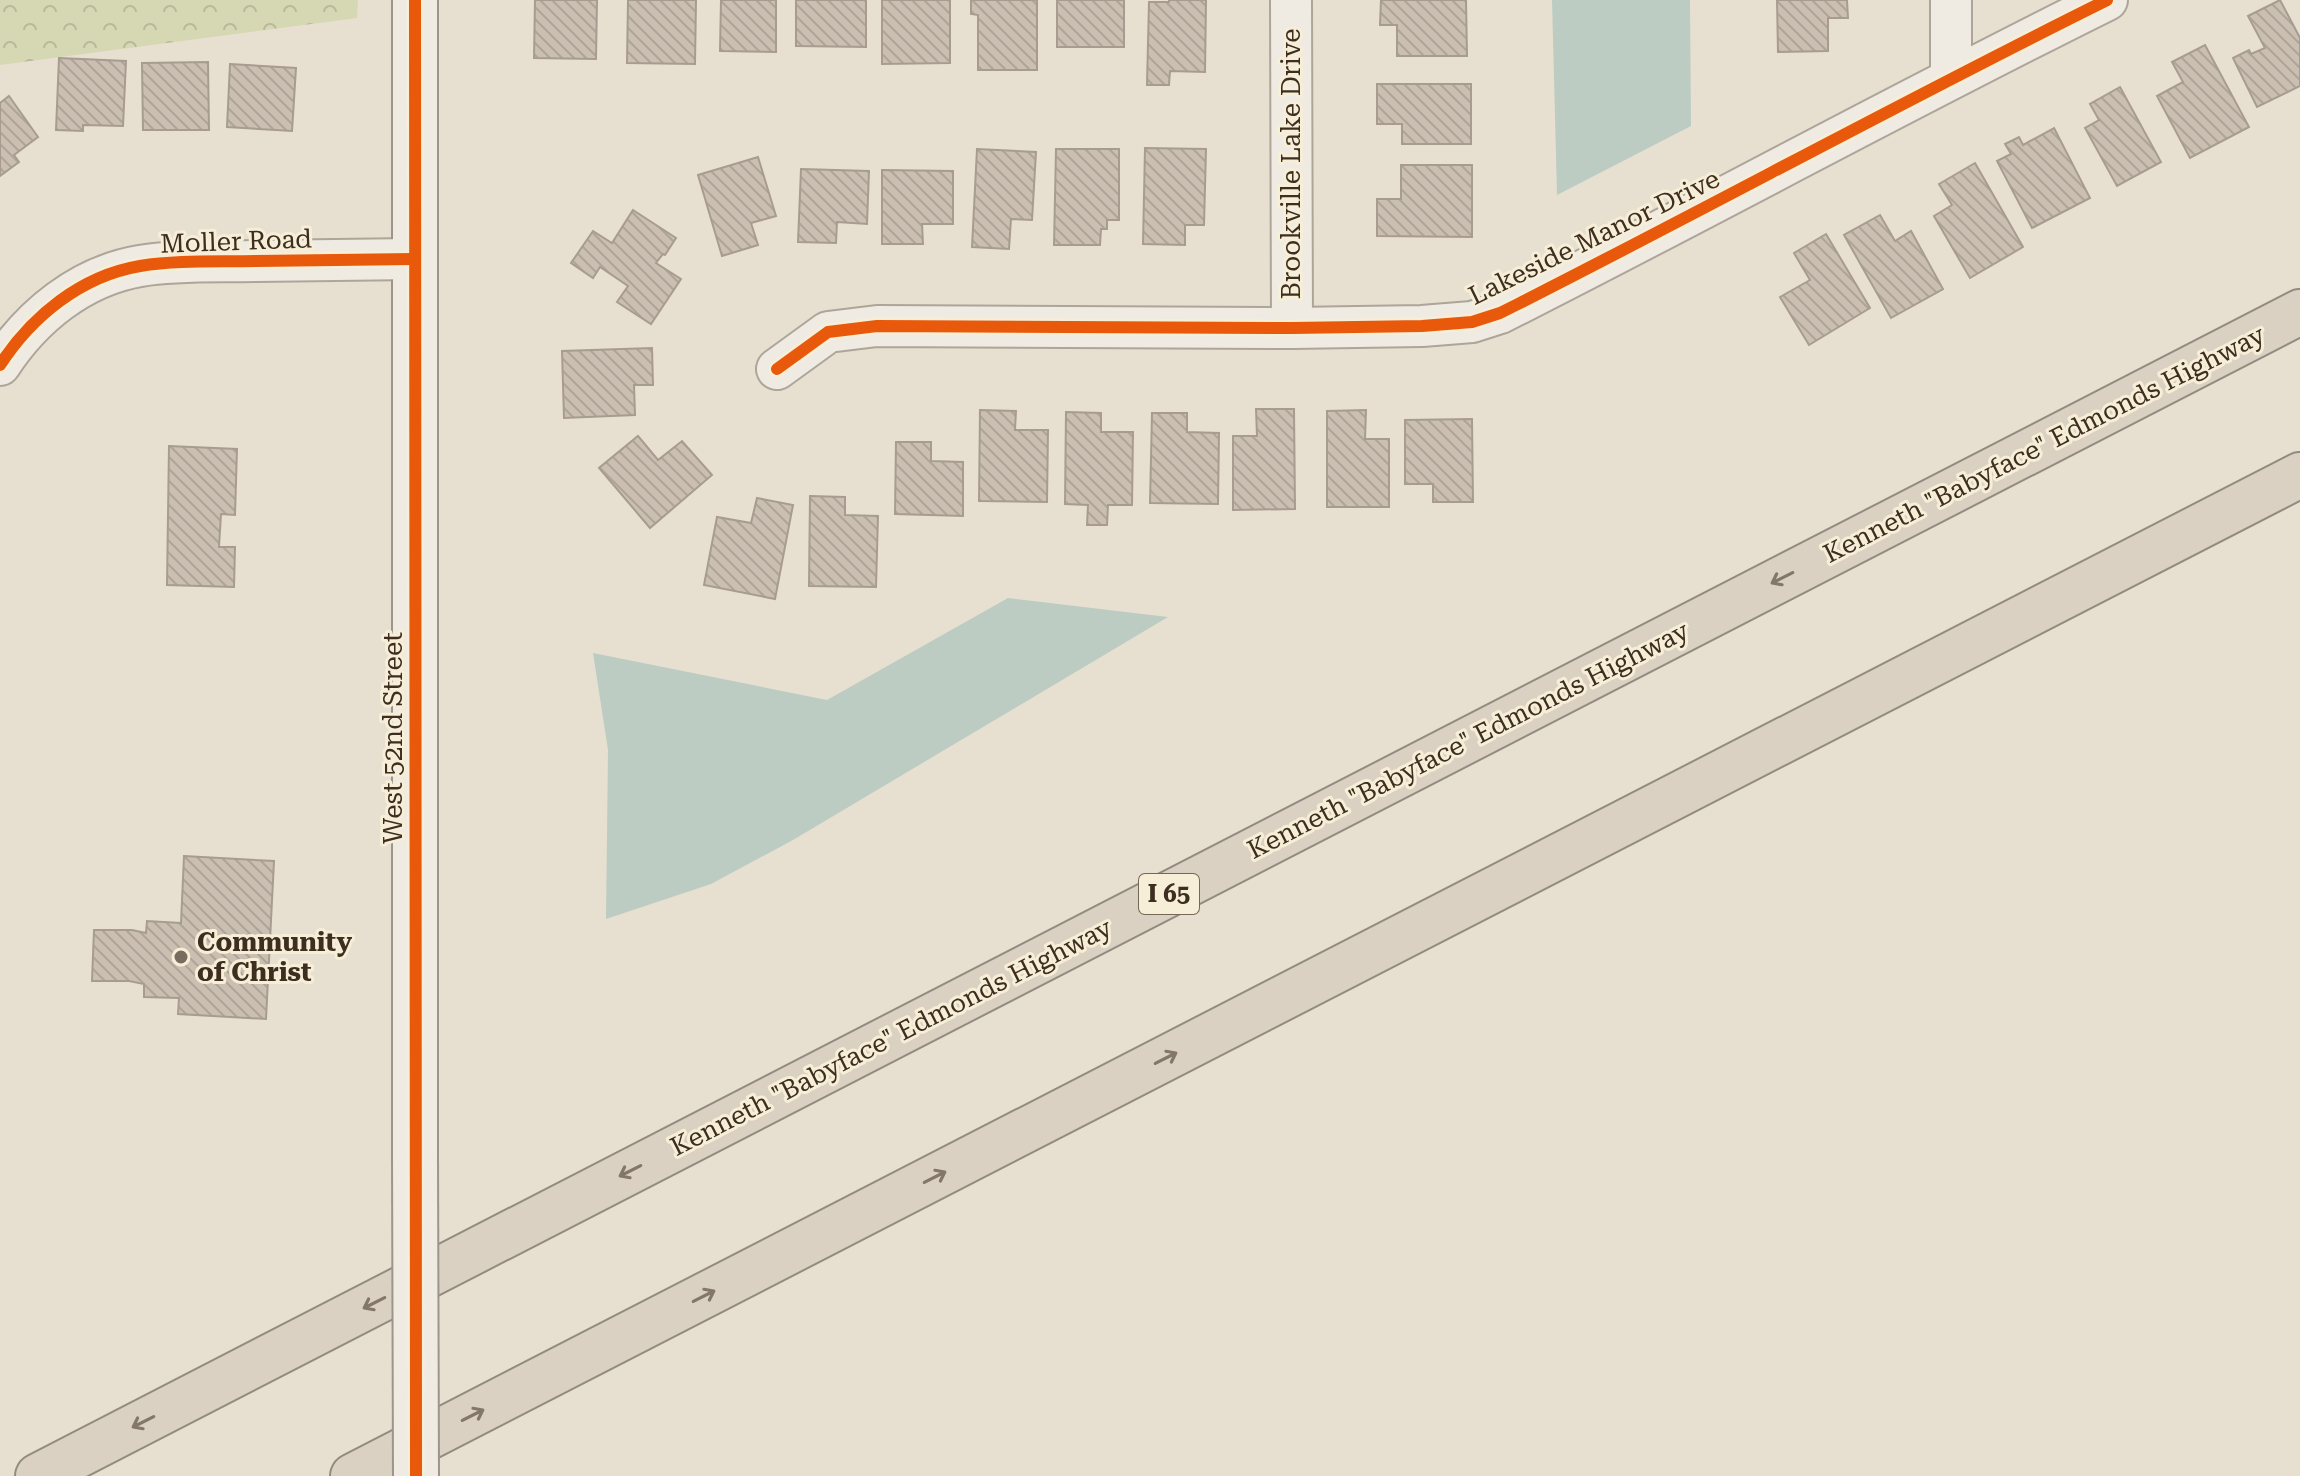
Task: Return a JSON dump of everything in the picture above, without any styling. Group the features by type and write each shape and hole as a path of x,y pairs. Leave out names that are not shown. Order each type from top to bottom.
{"highway":[{"name":"Kenneth \"Babyface\" Edmonds Highway","path":"38,1476 2300,312"},
{"path":"353,1476 2300,475"}],"street":[{"name":"West 52nd Street","path":"415,0 416,1476"},
{"name":"Brookville Lake Drive","path":"1291,0 1292,328"},
{"path":"1951,0 1951,77"},
{"name":"Lakeside Manor Drive","path":"777,369 828,332 877,326 1292,328 1472,322 1500,313 1726,198 1951,77 2107,0"},
{"name":"Moller Road","path":"0,365 17,340 44,312 86,284 132,268 177,263 414,259"}],"green space":[{"path":"0,0 358,0 357,18 0,65"}],"shaded area":[{"path":"1552,0 1690,0 1691,126 1557,195"},
{"path":"1008,598 1168,617 793,840 711,884 606,919 608,750 593,653 827,700"}],"building":[{"path":"535,0 597,0 596,59 534,58"},
{"path":"628,0 696,0 695,64 627,63"},
{"path":"721,0 776,0 776,52 720,51"},
{"path":"796,0 866,0 866,47 796,46"},
{"path":"882,0 950,0 950,63 882,64"},
{"path":"971,0 1037,0 1037,70 978,70 978,15 971,14"},
{"path":"1057,0 1124,0 1124,47 1057,47"},
{"path":"1206,0 1205,72 1170,71 1169,85 1147,85 1149,2"},
{"path":"1381,0 1466,0 1467,56 1397,56 1397,25 1380,25"},
{"path":"1777,0 1847,0 1848,18 1828,18 1828,51 1778,52"},
{"path":"2280,0 2300,38 2300,86 2257,107 2233,58 2249,50 2251,54 2265,48 2248,16"},
{"path":"2205,45 2249,127 2190,158 2157,96 2183,82 2172,62"},
{"path":"59,58 126,61 123,126 83,125 83,131 56,130"},
{"path":"208,62 209,130 143,130 142,63"},
{"path":"230,64 296,68 292,131 227,127"},
{"path":"1377,84 1471,84 1471,144 1402,144 1402,124 1377,124"},
{"path":"2120,87 2161,162 2117,186 2085,128 2099,120 2090,104"},
{"path":"9,96 38,137 14,155 19,162 0,176 0,103"},
{"path":"2054,128 2090,198 2032,228 1997,161 2011,154 2005,144 2019,137 2023,145"},
{"path":"1145,148 1206,149 1204,225 1185,225 1185,245 1143,244"},
{"path":"977,149 1036,152 1032,220 1011,219 1009,249 972,247"},
{"path":"1056,149 1119,149 1119,220 1107,220 1107,229 1101,229 1100,245 1054,245"},
{"path":"758,157 776,216 751,223 758,245 722,256 698,175"},
{"path":"1975,163 2023,247 1970,278 1934,216 1952,205 1939,184"},
{"path":"1401,165 1472,165 1472,237 1377,236 1377,199 1401,199"},
{"path":"801,169 869,171 867,224 837,222 836,243 798,242"},
{"path":"882,170 953,171 953,224 922,224 923,244 882,244"},
{"path":"633,210 676,238 656,263 681,279 651,324 617,302 628,286 600,267 593,278 571,263 593,231 612,243"},
{"path":"1880,215 1895,241 1911,231 1943,289 1891,318 1844,235"},
{"path":"1826,234 1870,308 1809,345 1780,297 1810,280 1794,253"},
{"path":"652,348 653,385 634,385 635,415 564,418 562,351"},
{"path":"1256,409 1294,409 1295,509 1233,510 1233,436 1257,436"},
{"path":"980,410 1016,411 1015,430 1048,430 1047,502 979,501"},
{"path":"1366,410 1365,439 1389,439 1389,507 1327,507 1327,411"},
{"path":"1066,412 1101,413 1101,432 1133,432 1132,505 1108,505 1107,525 1087,525 1088,505 1065,504"},
{"path":"1152,413 1187,413 1187,432 1219,433 1218,504 1150,503"},
{"path":"1472,419 1473,502 1433,502 1433,484 1405,484 1405,420"},
{"path":"638,436 658,460 682,441 712,475 650,528 599,468"},
{"path":"896,442 931,442 931,461 963,462 963,516 895,514"},
{"path":"169,446 237,449 235,515 221,514 219,547 235,547 234,587 167,585"},
{"path":"810,496 845,497 845,515 878,516 876,587 809,586"},
{"path":"757,498 793,505 775,599 704,585 717,517 751,523"},
{"name":"Community of Christ","path":"184,856 274,861 266,1019 178,1014 179,998 144,997 144,984 92,981 94,930 146,933 147,921 181,923"}],"cycle path":[{"path":"415,0 416,1476"},
{"path":"777,369 828,332 877,326 1292,328 1472,322 1518,304 2107,0"},
{"path":"0,365 27,330 60,301 118,271 183,262 414,259"}],"place":[{"name":"Community of Christ","path":"181,957"}]}
